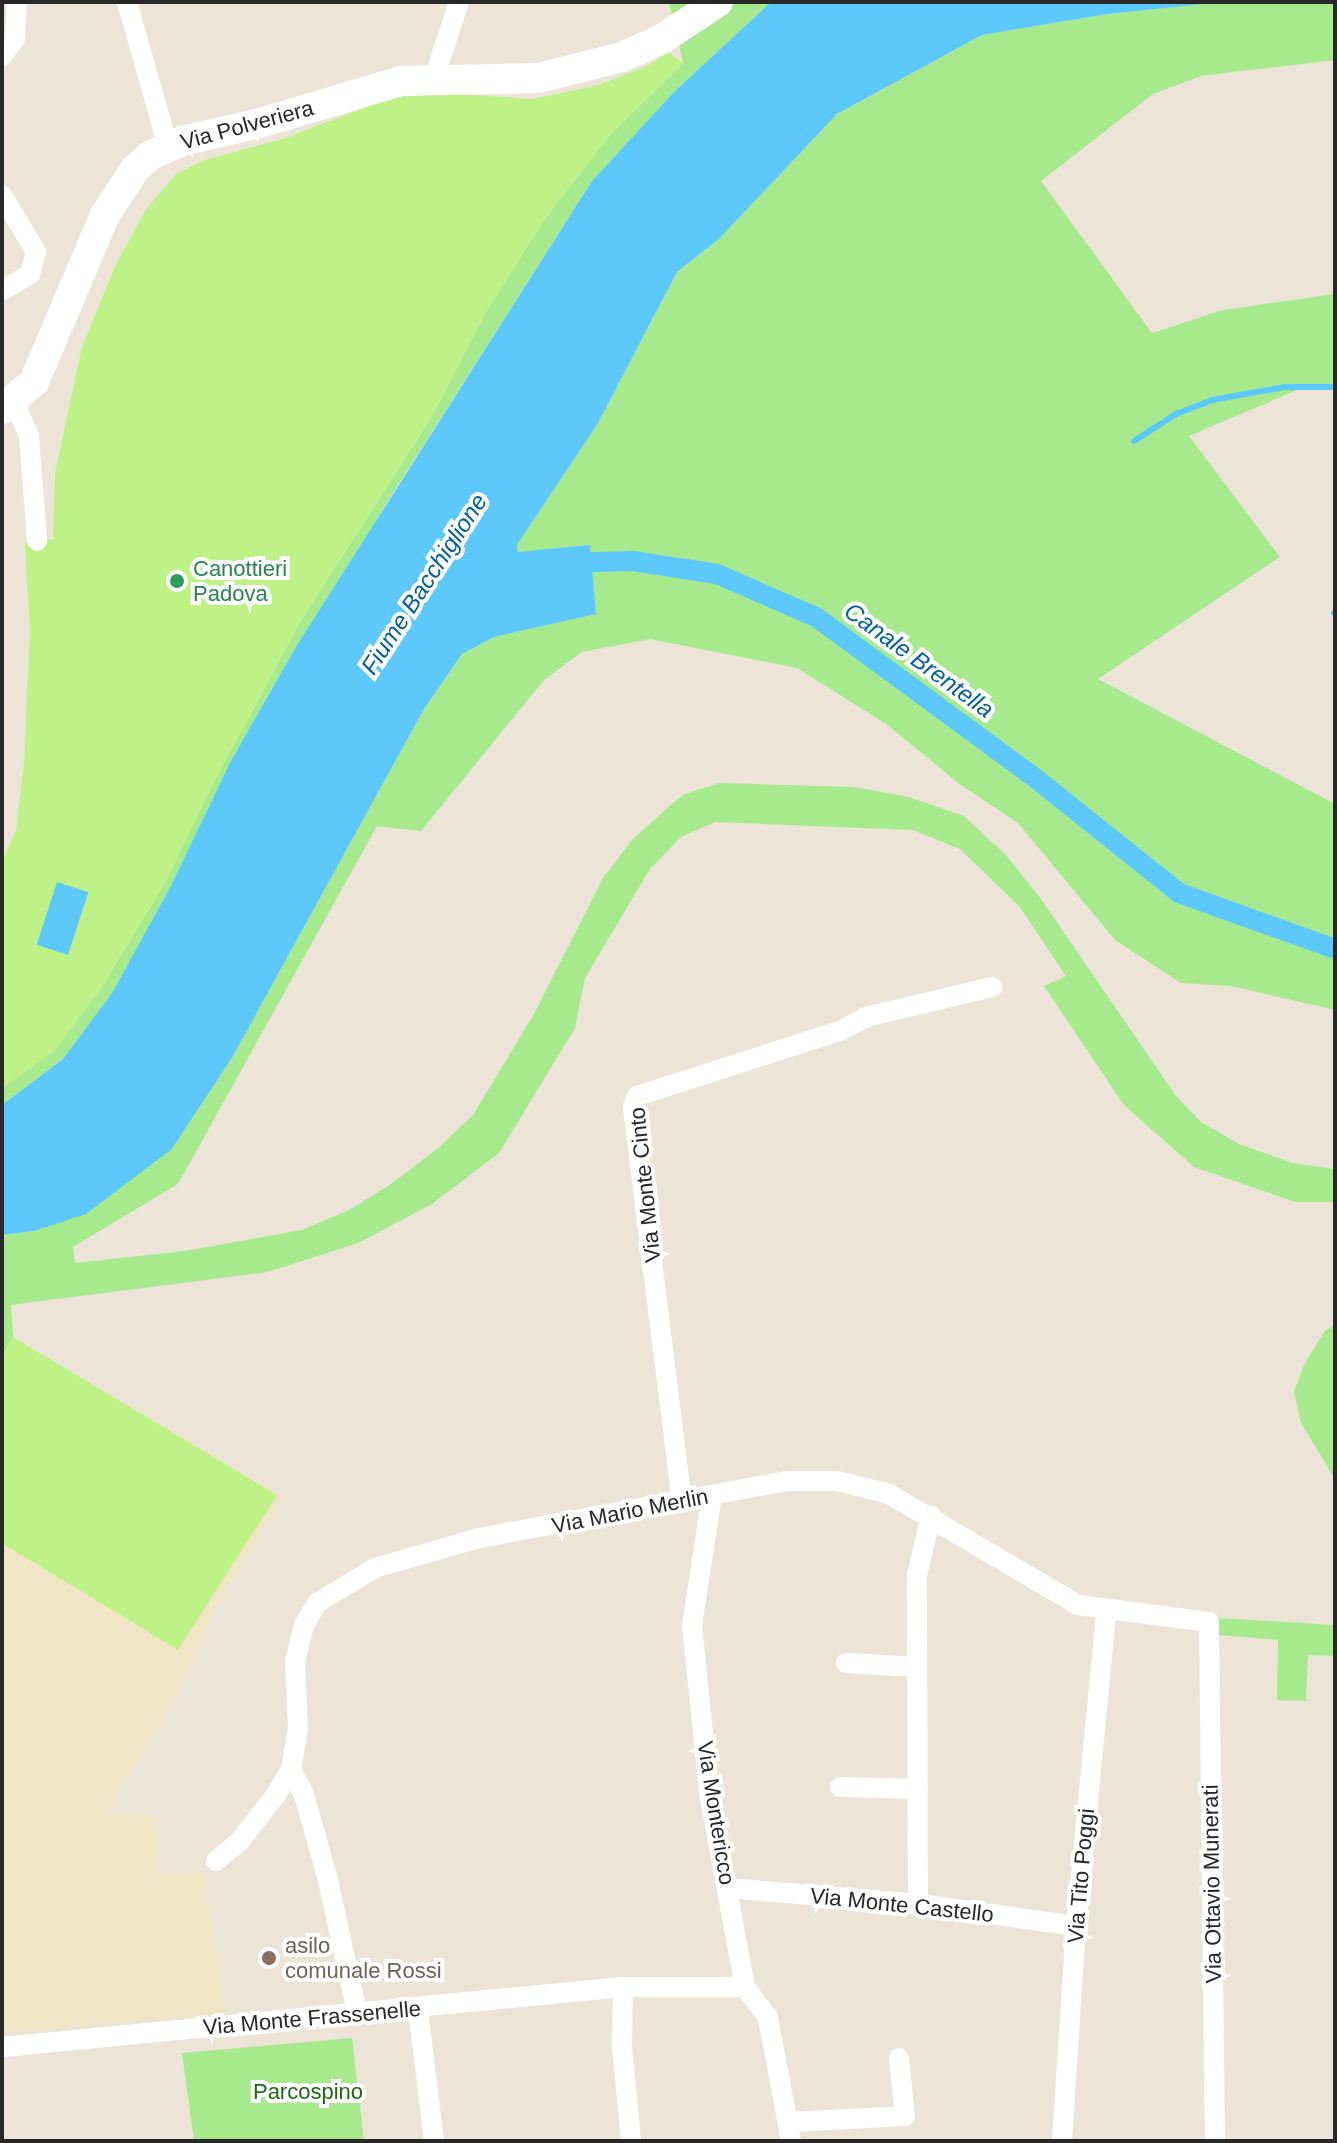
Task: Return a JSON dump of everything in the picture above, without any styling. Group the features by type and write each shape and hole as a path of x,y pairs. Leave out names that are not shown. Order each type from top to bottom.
{"street":[{"path":"2,56 15,39 17,2"},
{"path":"127,2 168,147"},
{"path":"434,78 459,2"},
{"name":"Via Polveriera","path":"37,541 29,436 8,405 34,382 48,356 87,255 118,192 135,169 168,147 401,81 539,78 610,61 662,39 718,2"},
{"path":"2,195 36,252 30,274 2,291"},
{"name":"Via Monte Cinto","path":"682,1502 633,1107 637,1096 842,1030 866,1017 993,987"},
{"name":"Via Mario Merlin","path":"216,1861 239,1842 275,1796 291,1769 298,1729 295,1661 304,1625 317,1603 375,1568 479,1538 788,1481 837,1481 889,1494 1078,1605 1106,1612 1209,1622 1209,1626"},
{"name":"Via Montericco","path":"712,1495 692,1625 709,1793 745,1987 768,2018 790,2131 905,2116 899,2058"},
{"path":"918,1904 917,1575 931,1516"},
{"name":"Via Tito Poggi","path":"1062,2141 1076,1926 1106,1612"},
{"name":"Via Ottavio Munerati","path":"1209,1626 1215,2141"},
{"path":"846,1663 917,1667"},
{"path":"291,1769 304,1795 328,1880 357,2013"},
{"path":"840,1787 918,1789"},
{"name":"Via Monte Castello","path":"728,1888 918,1904 1076,1926"},
{"path":"623,1987 622,2047 631,2141"},
{"name":"Via Monte Frassenelle","path":"2,2047 623,1987 745,1987"},
{"path":"418,2009 434,2141"}],"shaded area":[{"path":"10,1305 13,1337 283,1497 218,1604 173,1702 107,1812 159,1817 154,1873 204,1873 225,2013 2,2033 2,1306"}],"green space":[{"path":"669,2 771,2 674,92 592,181 384,507 112,993 63,1059 2,1105 2,1088 54,1051 102,987 165,882 211,787 302,619 431,418 486,312 544,220 609,136 683,63"},
{"path":"1223,2 1335,2 1335,60 1201,76 1153,94 1041,181 1152,333 1223,310 1335,294 1335,387 1304,387 1189,436 1280,557 1098,679 1335,804 1335,1010 1231,986 1181,983 1115,940 1018,823 961,785 886,724 797,668 650,639 582,652 544,680 421,831 377,826 178,1184 73,1247 75,1263 185,1251 302,1230 351,1209 391,1184 437,1149 473,1115 534,1014 603,878 632,840 682,795 719,783 854,787 909,797 964,816 1006,855 1041,899 1176,1096 1201,1122 1239,1144 1293,1163 1335,1169 1335,1202 1295,1202 1194,1167 1124,1105 1044,986 1066,976 1020,907 960,849 913,830 715,822 681,837 650,869 585,978 575,1028 499,1153 432,1204 358,1243 268,1272 11,1305 13,1337 2,1355 2,1235 34,1231 172,1149 233,1056 424,709 462,654 494,637 595,614 518,552 517,545 597,425 677,272 719,239 837,114 982,35 1108,14"},
{"name":"Canottieri Padova","path":"668,52 683,63 609,136 544,220 486,312 431,418 302,619 211,787 166,882 102,987 54,1051 2,1088 2,861 16,831 24,763 30,632 25,543 53,539 55,473 82,347 116,264 147,208 177,173 205,160 286,138 379,102 419,91 533,99 599,85 649,65"},
{"path":"1335,1324 1335,1479 1301,1423 1294,1392 1304,1365 1324,1332"},
{"path":"13,1337 277,1495 178,1650 2,1543 2,1355"},
{"path":"1219,1618 1335,1625 1335,1656 1308,1655 1306,1701 1277,1700 1278,1640 1218,1635"},
{"name":"Parcospino","path":"352,2038 364,2141 194,2141 182,2053"}],"water":[{"name":"Fiume Bacchiglione","path":"771,2 1223,2 1108,14 982,35 837,114 719,239 677,272 597,425 517,545 518,552 590,545 596,614 494,637 462,654 424,709 233,1056 172,1149 86,1214 34,1231 2,1235 2,1105 63,1059 112,993 170,888 230,763 296,647 592,181 674,92"},
{"path":"57,882 88,892 68,955 37,945"}],"waterway":[{"path":"1134,441 1176,414 1212,400 1285,387 1335,387"},
{"name":"Canale Brentella","path":"564,563 633,561 717,574 816,617 1030,774 1179,893 1335,949"}],"place":[{"name":"Canottieri Padova","path":"177,581"},
{"name":"asilo comunale Rossi","path":"269,1958"}]}
